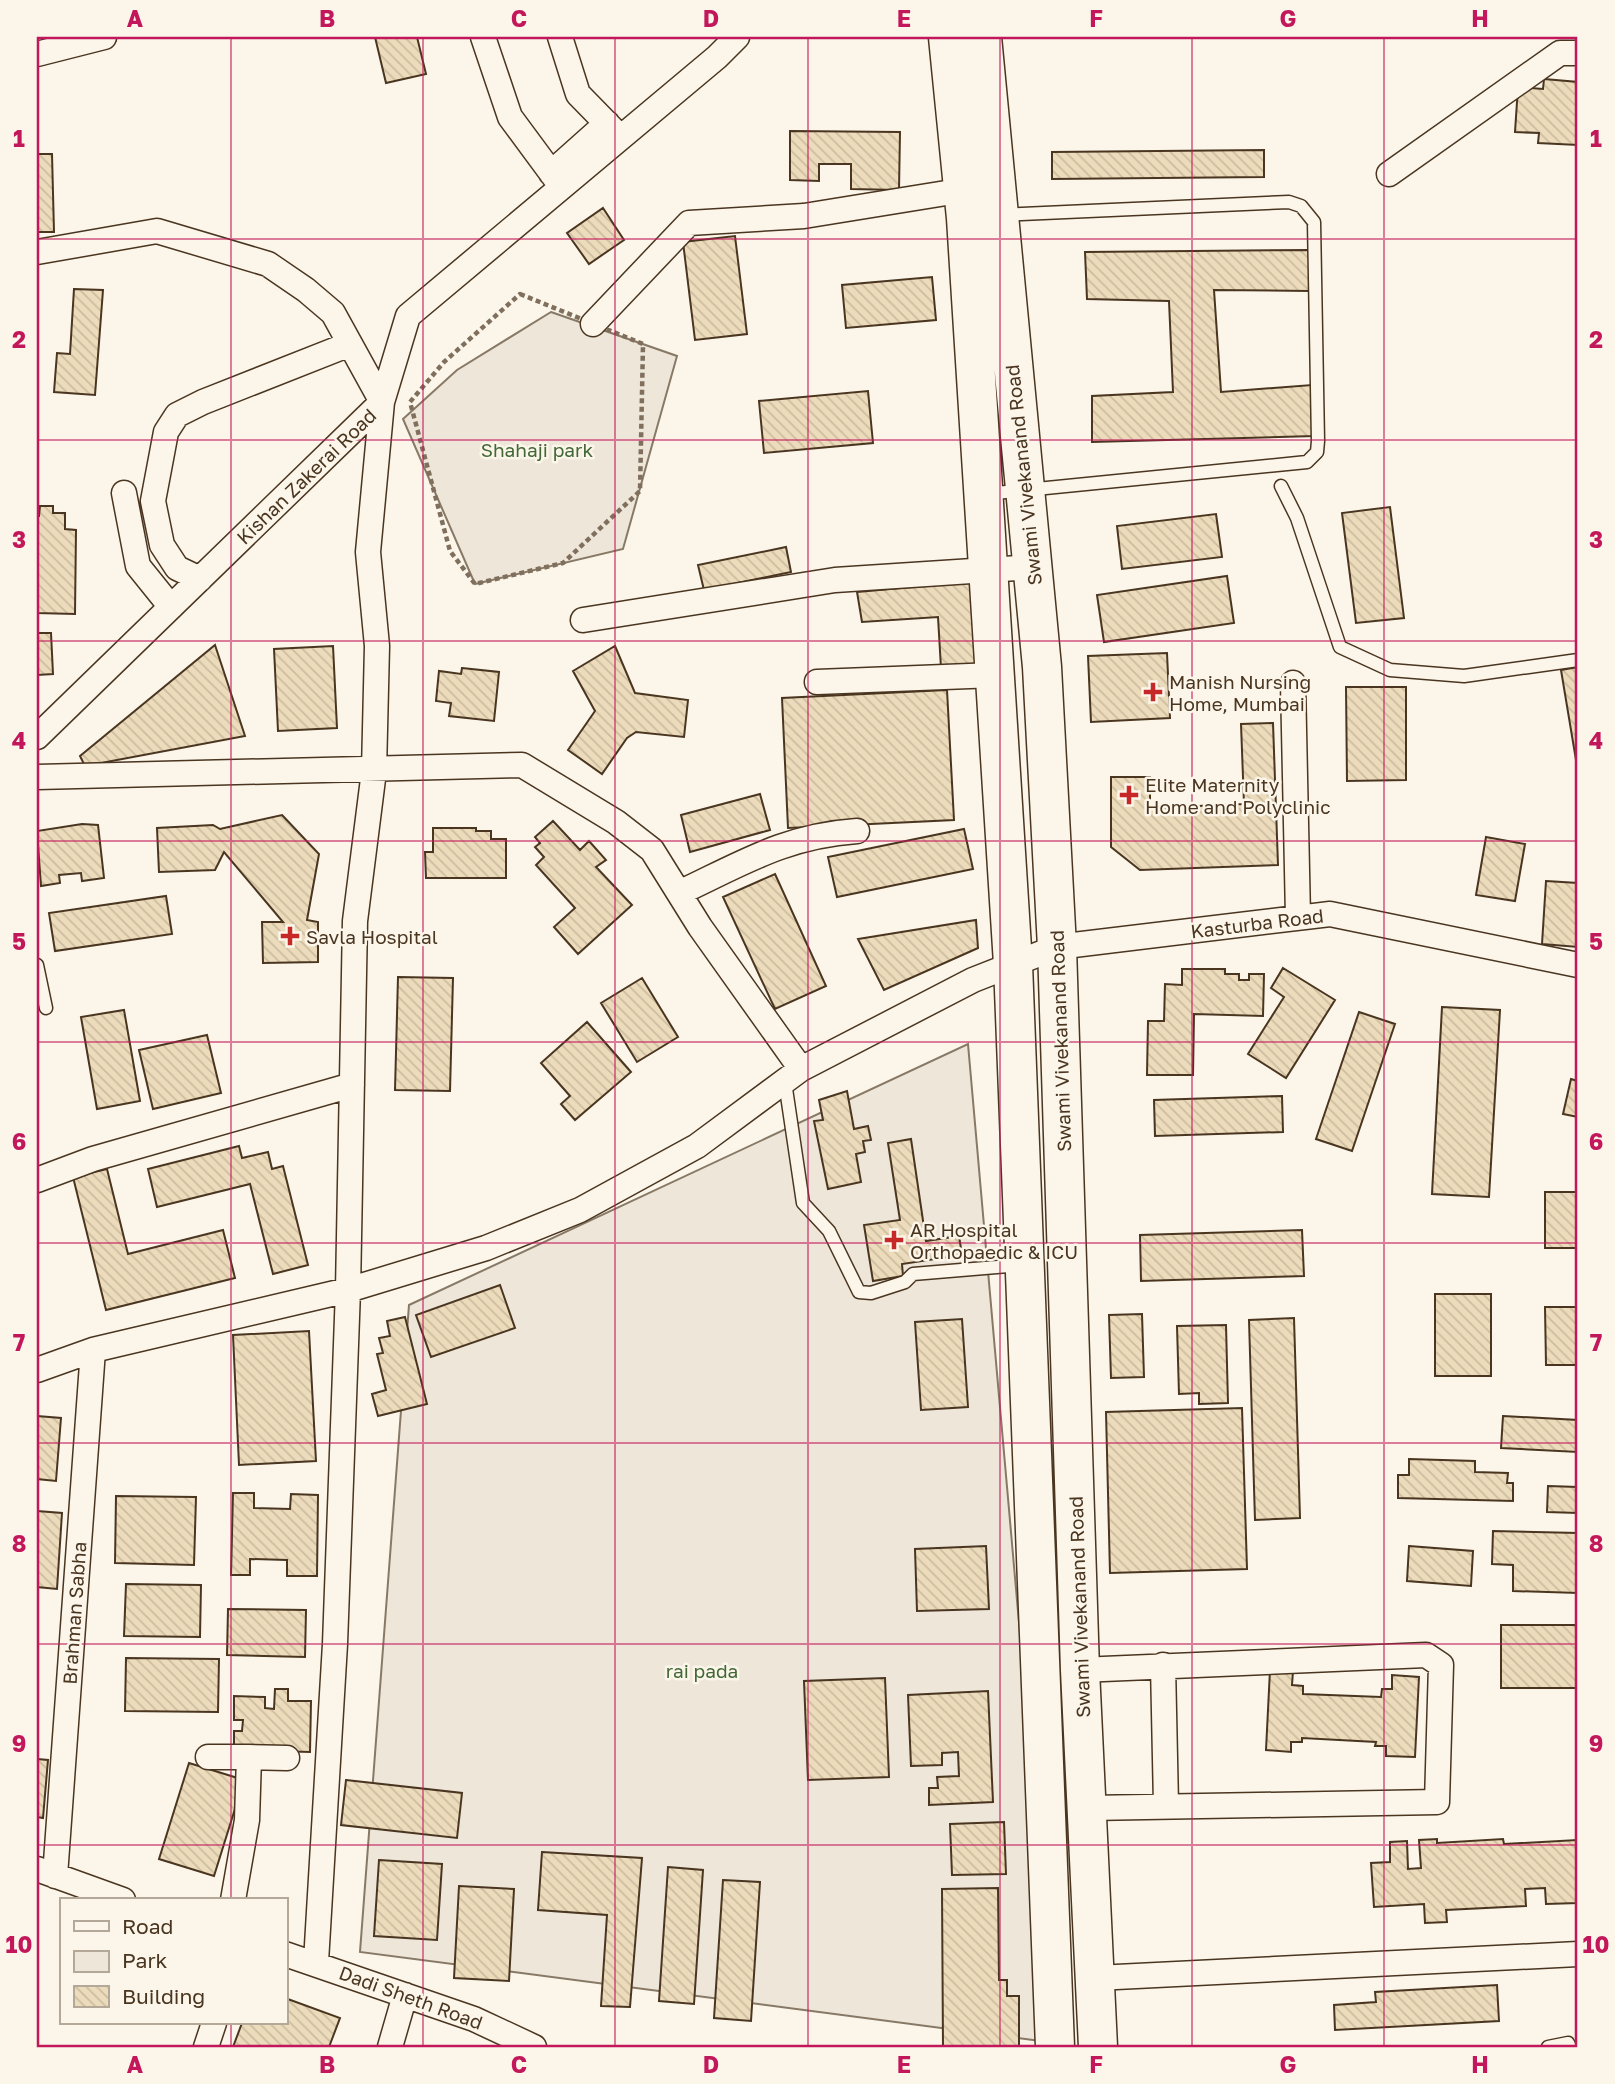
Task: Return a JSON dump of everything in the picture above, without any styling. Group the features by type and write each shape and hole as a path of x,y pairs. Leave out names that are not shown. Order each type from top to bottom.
{"main road":[{"name":"Swami Vivekanand Road","path":"948,37 981,207 1025,490 1042,667 1057,947 1080,1670 1089,1808 1098,2047"},
{"name":"Swami Vivekanand Road","path":"982,37 983,495 990,571 1013,964 1055,2047"}],"street":[{"path":"37,54 104,37"},
{"path":"483,37 510,117 556,179"},
{"path":"560,37 578,94 613,130"},
{"name":"Kishan Zakerai Road","path":"37,737 382,402 408,316 613,130 717,57 737,37"},
{"path":"1389,174 1560,53 1578,53"},
{"path":"593,324 689,223 981,207"},
{"path":"37,252 157,231 268,264 306,290 333,313 382,402 368,552 377,646 374,771 355,921 348,1290 335,1644 316,1962"},
{"path":"200,579 177,568 162,545 153,501 166,432 177,415 203,402 350,344"},
{"path":"124,493 138,566 171,607"},
{"path":"583,620 835,580 1033,567"},
{"path":"817,682 995,674"},
{"path":"1293,683 1298,917"},
{"path":"37,777 374,771 522,765 616,822 652,850 793,1075"},
{"path":"679,893 765,850 807,837 857,831"},
{"name":"Kasturba Road","path":"37,1370 93,1350 348,1290 486,1248 580,1210 697,1146 793,1075 974,980 1057,947 1330,914 1578,965"},
{"path":"37,1180 93,1159 352,1085"},
{"name":"Brahman Sabha","path":"46,1873 93,1350"},
{"path":"1080,1670 1426,1655 1441,1665 1437,1802 1089,1808"},
{"path":"1163,1665 1166,1805"},
{"path":"208,1757 287,1758"},
{"path":"233,1898 247,1820 249,1757"},
{"path":"46,1873 117,1898"},
{"path":"1096,1978 1578,1954"},
{"name":"Dadi Sheth Road","path":"287,1955 316,1962 474,2019 534,2047"},
{"path":"390,2047 405,1994"},
{"path":"206,2047 214,2024"}],"lane":[{"path":"981,207 1289,202 1301,206 1314,222 1318,441 1312,459 1307,462 983,495"},
{"path":"1281,486 1297,518 1340,647 1390,670 1464,676 1578,660"},
{"path":"37,965 46,1008"},
{"path":"793,1075 803,1203 829,1231 859,1292 871,1293 905,1282 914,1275 1023,1265"},
{"path":"1548,2047 1568,2043 1570,2047"}],"path":[{"path":"520,294 593,324 643,344 640,491 563,563 475,584 450,551 410,402 444,362 520,294"}],"green space":[{"name":"Shahaji park","path":"551,312 677,356 623,549 475,584 403,419 457,370"},
{"name":"rai pada","path":"968,1044 1056,2043 360,1952 409,1305"}],"building":[{"path":"375,37 417,37 426,74 386,83"},
{"path":"1544,79 1578,82 1578,145 1538,143 1539,133 1515,132 1518,87 1543,89"},
{"path":"790,131 900,132 899,190 851,189 851,164 819,164 819,181 790,180"},
{"path":"1264,150 1264,177 1052,179 1052,152"},
{"path":"37,154 52,154 54,232 37,232"},
{"path":"603,208 624,240 589,264 567,233"},
{"path":"735,236 747,334 695,340 683,242"},
{"path":"1309,250 1309,291 1214,290 1221,392 1312,385 1314,436 1092,442 1092,396 1173,392 1169,301 1087,299 1085,252"},
{"path":"932,277 936,320 846,328 842,285"},
{"path":"74,289 103,290 95,395 54,392 57,353 70,354"},
{"path":"868,391 873,443 764,453 759,401"},
{"path":"40,506 53,506 53,513 65,513 65,529 76,530 75,614 37,613 37,516"},
{"path":"1390,507 1404,618 1356,623 1342,513"},
{"path":"1216,514 1222,557 1122,569 1117,526"},
{"path":"786,547 791,572 704,590 698,565"},
{"path":"1227,576 1234,623 1104,642 1097,595"},
{"path":"980,581 986,665 941,668 938,617 862,622 857,592"},
{"path":"37,633 51,633 53,674 37,675"},
{"path":"215,645 245,736 85,766 80,756"},
{"path":"333,646 337,728 278,731 274,649"},
{"path":"615,646 635,693 688,700 684,737 636,732 627,738 602,774 568,750 595,711 573,671"},
{"path":"1167,653 1170,718 1091,722 1088,656"},
{"path":"1578,667 1578,766 1577,766 1561,670"},
{"path":"462,668 499,672 494,721 449,716 451,703 436,701 439,671 461,674"},
{"path":"1346,687 1406,687 1406,780 1347,781"},
{"path":"947,690 954,820 788,828 782,698"},
{"path":"1273,723 1278,865 1140,870 1111,847 1111,777 1150,777 1150,808 1244,804 1241,724"},
{"path":"760,794 770,830 690,852 681,815"},
{"path":"282,815 319,854 307,920 318,922 318,962 263,963 262,922 283,922 224,852 215,870 159,872 157,828 213,825 220,829"},
{"path":"553,821 580,850 589,841 606,860 596,867 632,905 578,954 554,927 575,908 536,865 544,857 535,847 540,843 535,837"},
{"path":"82,824 98,825 104,878 82,881 81,873 59,875 60,883 41,886 37,831"},
{"path":"433,828 476,828 476,831 491,831 491,839 506,839 506,878 426,878 425,852 433,852"},
{"path":"964,829 973,869 837,897 828,857"},
{"path":"1486,837 1525,844 1515,901 1476,895"},
{"path":"775,874 826,986 775,1009 723,897"},
{"path":"1546,881 1578,883 1578,947 1542,944"},
{"path":"166,896 172,934 55,951 49,913"},
{"path":"976,920 978,948 884,990 858,939"},
{"path":"1283,968 1335,1000 1286,1078 1248,1054 1284,997 1271,988"},
{"path":"1182,969 1225,969 1225,974 1239,974 1239,980 1249,980 1249,974 1264,974 1263,1016 1194,1014 1193,1075 1147,1075 1148,1021 1164,1021 1165,984 1182,985"},
{"path":"398,977 453,978 450,1091 395,1090"},
{"path":"642,978 678,1037 637,1062 601,1003"},
{"path":"1442,1007 1500,1010 1489,1197 1432,1194"},
{"path":"124,1010 140,1101 97,1109 81,1017"},
{"path":"1359,1012 1395,1024 1352,1151 1316,1139"},
{"path":"587,1022 631,1072 575,1120 561,1104 570,1096 541,1063"},
{"path":"207,1035 221,1093 153,1109 139,1050"},
{"path":"1571,1079 1578,1081 1578,1117 1563,1114"},
{"path":"847,1091 854,1129 868,1126 871,1140 863,1141 865,1152 856,1154 861,1182 828,1189 814,1121 823,1120 819,1100"},
{"path":"1282,1096 1283,1132 1155,1136 1154,1100"},
{"path":"911,1139 926,1241 959,1236 962,1255 902,1264 903,1276 873,1281 864,1225 900,1220 888,1143"},
{"path":"239,1146 242,1158 268,1152 272,1169 283,1166 308,1265 273,1274 250,1184 157,1207 148,1169"},
{"path":"107,1169 128,1254 223,1230 235,1278 106,1310 73,1177"},
{"path":"1545,1192 1578,1192 1578,1248 1545,1248"},
{"path":"1302,1230 1304,1276 1141,1281 1140,1235"},
{"path":"500,1285 515,1328 431,1357 416,1315"},
{"path":"1435,1294 1491,1294 1491,1376 1435,1376"},
{"path":"1545,1307 1578,1307 1578,1365 1546,1365"},
{"path":"1142,1314 1144,1377 1111,1378 1109,1315"},
{"path":"405,1317 427,1404 378,1416 372,1394 386,1390 377,1354 383,1353 379,1338 390,1336 387,1321"},
{"path":"1294,1318 1300,1518 1255,1520 1249,1320"},
{"path":"962,1319 968,1407 921,1410 915,1322"},
{"path":"1226,1325 1228,1403 1199,1404 1199,1393 1179,1394 1177,1326"},
{"path":"309,1331 316,1461 239,1465 233,1335"},
{"path":"1242,1408 1247,1569 1110,1573 1106,1412"},
{"path":"37,1416 61,1418 56,1481 37,1479"},
{"path":"1503,1416 1578,1420 1578,1452 1501,1448"},
{"path":"1409,1459 1475,1461 1475,1472 1508,1473 1507,1483 1513,1483 1513,1501 1398,1498 1398,1475 1409,1475"},
{"path":"1548,1486 1578,1487 1578,1513 1547,1512"},
{"path":"233,1493 254,1493 254,1508 290,1509 291,1494 318,1495 317,1576 287,1576 287,1560 250,1559 250,1575 231,1575"},
{"path":"116,1496 196,1497 194,1565 115,1563"},
{"path":"37,1511 62,1513 57,1589 37,1587"},
{"path":"1493,1531 1578,1533 1578,1593 1513,1591 1513,1565 1492,1564"},
{"path":"986,1546 989,1609 917,1611 915,1549"},
{"path":"1409,1546 1473,1551 1471,1586 1407,1581"},
{"path":"126,1584 201,1585 200,1637 124,1636"},
{"path":"228,1609 306,1610 305,1657 227,1655"},
{"path":"1501,1625 1578,1625 1578,1688 1501,1688"},
{"path":"126,1658 219,1659 218,1712 125,1711"},
{"path":"1270,1670 1293,1671 1292,1685 1303,1686 1303,1694 1381,1697 1382,1689 1392,1689 1392,1675 1419,1677 1415,1757 1386,1756 1386,1746 1375,1746 1376,1742 1302,1738 1302,1742 1291,1742 1291,1752 1266,1750"},
{"path":"885,1678 889,1777 808,1780 804,1681"},
{"path":"275,1689 288,1689 288,1701 311,1701 310,1752 234,1750 234,1731 242,1731 243,1720 234,1720 234,1696 265,1697 265,1708 274,1709"},
{"path":"988,1691 993,1802 929,1805 929,1788 938,1788 937,1777 959,1776 958,1752 942,1753 942,1765 911,1766 908,1695"},
{"path":"37,1759 48,1760 43,1818 37,1817"},
{"path":"189,1763 244,1780 214,1876 159,1859"},
{"path":"346,1780 462,1793 457,1838 341,1825"},
{"path":"1004,1822 1006,1874 952,1875 950,1824"},
{"path":"1437,1839 1437,1843 1503,1839 1504,1844 1577,1840 1578,1903 1546,1904 1545,1888 1525,1889 1526,1906 1446,1910 1447,1922 1425,1923 1424,1904 1374,1907 1371,1863 1390,1862 1390,1842 1407,1841 1408,1869 1421,1868 1419,1840"},
{"path":"542,1852 642,1858 630,2007 601,2006 607,1915 538,1910"},
{"path":"379,1860 442,1864 437,1940 374,1936"},
{"path":"668,1867 703,1870 694,2004 659,2001"},
{"path":"723,1880 760,1882 751,2021 714,2018"},
{"path":"459,1886 514,1889 509,1981 454,1978"},
{"path":"998,1888 999,1980 1007,1980 1007,1996 1019,1996 1019,2047 943,2047 942,1889"},
{"path":"1497,1985 1499,2021 1335,2030 1334,2005 1376,2002 1375,1992"},
{"path":"287,1999 340,2018 329,2047 233,2047 242,2024 287,2024"}],"place":[{"name":"Manish Nursing Home, Mumbai","path":"1153,692"},
{"name":"Elite Maternity Home and Polyclinic","path":"1129,795"},
{"name":"Savla Hospital","path":"290,936"},
{"name":"AR Hospital Orthopaedic & ICU","path":"894,1240"}]}
